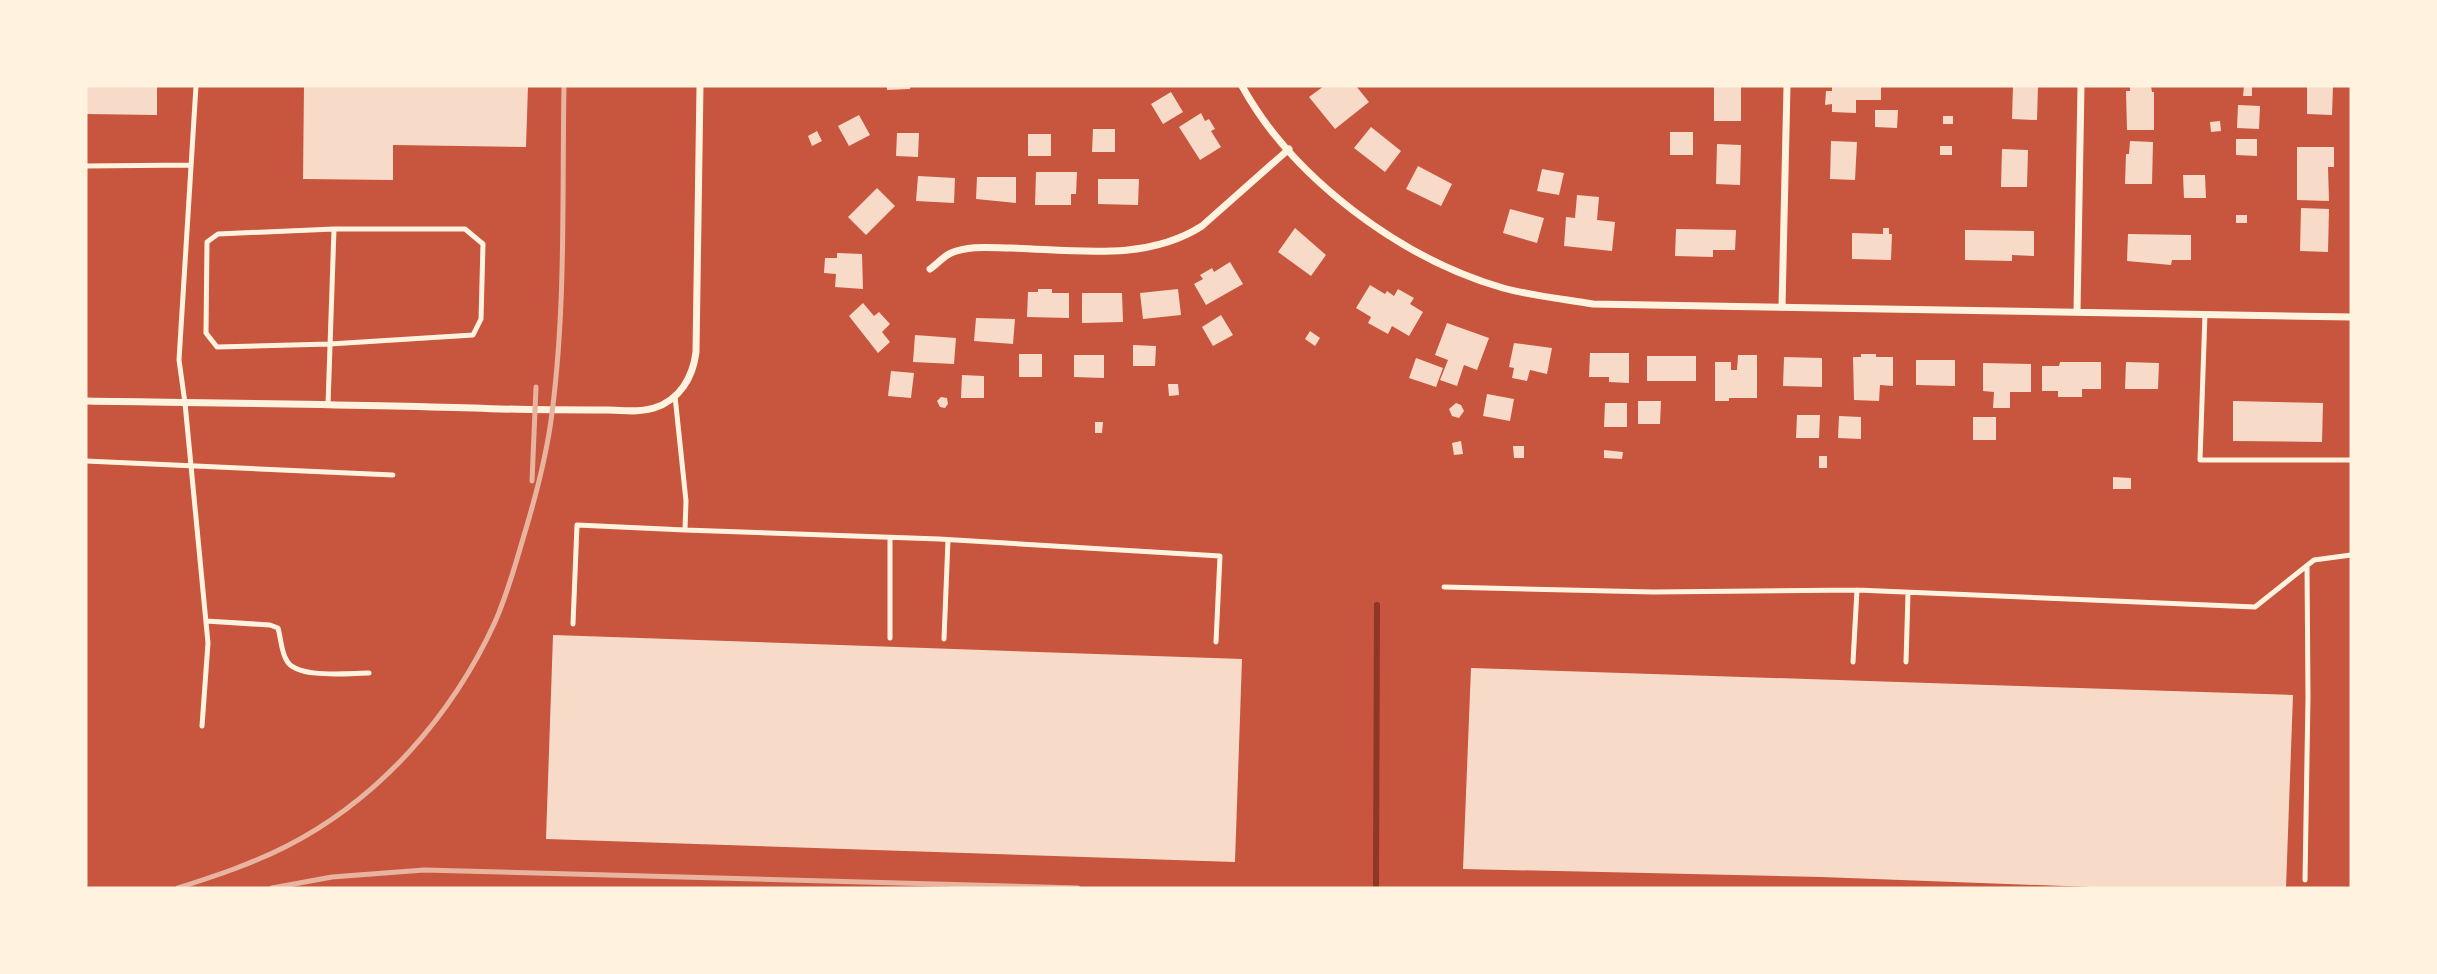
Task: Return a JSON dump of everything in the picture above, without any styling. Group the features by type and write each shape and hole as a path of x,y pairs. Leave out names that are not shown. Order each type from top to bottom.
{"street":[{"path":"86,401 630,411 656,408 675,396 690,378 694,365 700,86"},
{"path":"1242,86 1249,99 1304,167 1355,212 1383,233 1450,270 1503,288 1593,304 2351,317"},
{"path":"1782,307 1787,86"},
{"path":"2077,312 2081,86"},
{"path":"930,269 949,253 976,248 1134,251 1160,246 1202,226 1289,149"}],"lane":[{"path":"196,86 179,360 186,402 208,643 202,726"},
{"path":"86,166 191,165"},
{"path":"328,405 334,229"},
{"path":"334,229 465,229 483,244 481,320 473,335 330,344 217,347 206,334 207,242 218,234 334,229"},
{"path":"2205,314 2200,460 2351,460"},
{"path":"675,396 686,501 685,530"},
{"path":"86,461 393,475"},
{"path":"573,624 577,525 948,540 1220,556 1216,642"},
{"path":"890,538 890,638"},
{"path":"944,639 948,540"},
{"path":"1444,587 1653,592 1857,590 2255,607 2314,560 2351,555"},
{"path":"2305,880 2307,566"},
{"path":"1853,662 1857,590"},
{"path":"1906,662 1908,593"},
{"path":"206,621 270,625 278,628 287,661 296,670 311,673 369,673"}],"building":[{"path":"86,86 157,86 157,115 86,114"},
{"path":"304,86 528,86 526,147 393,145 393,180 303,179"},
{"path":"887,86 910,86 910,89 887,90"},
{"path":"1324,86 1356,86 1369,102 1335,129 1309,97"},
{"path":"1714,86 1741,86 1741,121 1714,121"},
{"path":"1832,86 1881,86 1881,100 1856,100 1856,113 1832,112 1832,104 1825,105 1826,91 1832,91"},
{"path":"2013,86 2038,86 2037,120 2012,119"},
{"path":"2130,86 2151,86 2154,92 2154,130 2127,130 2126,91 2130,91"},
{"path":"2244,86 2252,86 2252,96 2243,96"},
{"path":"2307,86 2333,86 2332,115 2307,114"},
{"path":"1171,92 1183,112 1163,124 1151,104"},
{"path":"2238,105 2260,106 2259,129 2237,128"},
{"path":"1875,110 1898,110 1897,128 1875,127"},
{"path":"1201,113 1205,121 1209,119 1215,129 1211,131 1221,147 1200,160 1179,127"},
{"path":"859,115 870,135 849,146 838,126"},
{"path":"1943,116 1953,116 1953,124 1943,124"},
{"path":"2220,121 2221,131 2211,132 2210,122"},
{"path":"1371,127 1401,151 1385,172 1354,148"},
{"path":"1093,129 1115,129 1115,152 1092,152"},
{"path":"817,131 822,141 812,146 808,136"},
{"path":"1670,132 1693,132 1693,155 1670,155"},
{"path":"897,133 919,133 918,157 896,156"},
{"path":"1028,134 1051,134 1051,156 1028,156"},
{"path":"2236,139 2257,139 2257,156 2236,155"},
{"path":"1831,141 1857,142 1855,180 1830,179"},
{"path":"2130,141 2153,142 2152,184 2125,184 2126,154 2129,154"},
{"path":"1717,144 1741,145 1740,185 1716,184"},
{"path":"1940,146 1952,146 1952,155 1940,155"},
{"path":"2297,147 2334,147 2334,167 2328,167 2329,201 2297,200"},
{"path":"2002,149 2028,150 2027,187 2001,187"},
{"path":"1418,166 1452,184 1441,206 1406,189"},
{"path":"1542,169 1564,173 1559,195 1537,191"},
{"path":"1036,172 1077,172 1076,194 1071,194 1071,205 1035,205"},
{"path":"2183,175 2205,175 2206,198 2184,198"},
{"path":"918,176 955,178 954,203 916,201"},
{"path":"977,177 1016,177 1016,203 976,199"},
{"path":"1098,179 1139,179 1138,205 1098,204"},
{"path":"877,188 895,206 866,235 848,217"},
{"path":"1577,195 1599,197 1597,220 1615,222 1612,251 1564,246 1566,217 1575,218"},
{"path":"2301,208 2329,209 2328,252 2300,251"},
{"path":"1510,209 1544,218 1537,243 1503,233"},
{"path":"2236,215 2247,215 2247,223 2236,223"},
{"path":"1295,228 1326,255 1311,276 1278,252"},
{"path":"1883,228 1889,228 1889,234 1892,234 1891,260 1852,259 1852,233 1883,234"},
{"path":"1676,229 1736,230 1735,250 1713,250 1713,257 1675,256"},
{"path":"1965,230 2034,231 2034,256 2012,255 2012,261 1965,260"},
{"path":"2128,234 2191,235 2191,260 2172,260 2171,265 2127,261"},
{"path":"837,253 862,254 863,289 835,287 836,274 824,273 825,258 837,258"},
{"path":"1230,262 1243,284 1206,305 1194,284 1203,279 1200,275 1212,268 1214,272"},
{"path":"1370,285 1385,294 1387,291 1394,296 1398,289 1414,298 1410,304 1423,312 1409,336 1392,326 1388,334 1368,323 1371,317 1356,308"},
{"path":"1038,289 1052,289 1052,293 1069,293 1069,318 1027,317 1028,292 1038,292"},
{"path":"1178,289 1181,315 1143,319 1140,293"},
{"path":"1082,293 1122,293 1123,322 1082,323"},
{"path":"863,303 874,316 879,312 890,324 882,332 890,342 878,353 849,316"},
{"path":"1221,315 1233,335 1213,346 1202,327"},
{"path":"976,318 1015,319 1013,344 974,341"},
{"path":"1447,323 1489,338 1477,370 1464,365 1457,386 1440,380 1448,360 1435,355"},
{"path":"1310,331 1320,338 1315,346 1305,339"},
{"path":"915,335 956,338 954,364 913,362"},
{"path":"1514,343 1552,348 1547,374 1530,370 1527,381 1512,378 1514,368 1509,367"},
{"path":"1133,345 1156,346 1155,366 1133,366"},
{"path":"1590,353 1629,353 1629,383 1609,382 1609,377 1589,377"},
{"path":"1019,354 1042,354 1042,377 1019,377"},
{"path":"1861,354 1893,357 1893,386 1880,385 1879,401 1854,400 1853,357 1861,357"},
{"path":"1074,355 1104,355 1104,378 1074,377"},
{"path":"1738,355 1757,355 1757,398 1715,401 1715,362 1731,362 1731,370 1737,370"},
{"path":"1647,356 1696,356 1696,381 1647,381"},
{"path":"1784,357 1822,358 1822,387 1783,386"},
{"path":"1416,358 1443,368 1436,387 1409,378"},
{"path":"1916,360 1955,360 1955,386 1916,385"},
{"path":"2060,362 2101,362 2101,389 2082,389 2082,397 2058,397 2058,391 2042,391 2042,366 2059,366"},
{"path":"2126,362 2159,363 2158,389 2125,389"},
{"path":"1983,363 2031,364 2031,392 2010,392 2010,408 1993,408 1994,392 1983,391"},
{"path":"891,371 914,373 911,398 888,396"},
{"path":"962,375 984,376 984,398 961,398"},
{"path":"1168,384 1178,384 1179,395 1169,396"},
{"path":"1487,394 1514,399 1510,421 1483,416"},
{"path":"941,397 947,398 948,404 945,408 940,407 937,401"},
{"path":"1638,401 1661,401 1660,424 1638,424"},
{"path":"2233,401 2323,403 2322,442 2233,441"},
{"path":"1456,403 1461,405 1464,411 1459,418 1452,416 1449,409"},
{"path":"1605,403 1627,403 1627,427 1604,427"},
{"path":"1797,415 1820,415 1819,438 1796,438"},
{"path":"1839,416 1861,417 1861,439 1838,438"},
{"path":"1973,417 1996,417 1996,440 1973,440"},
{"path":"1095,422 1103,422 1102,433 1095,433"},
{"path":"1461,441 1463,454 1454,455 1452,443"},
{"path":"1513,446 1524,446 1524,458 1514,458"},
{"path":"1604,450 1623,452 1622,459 1604,458"},
{"path":"1819,456 1827,456 1827,468 1819,468"},
{"path":"2113,477 2131,478 2131,489 2113,489"},
{"path":"553,635 1242,659 1235,862 546,839"},
{"path":"1471,668 2293,695 2286,888 2116,888 1821,877 1463,869"}],"waterway":[{"path":"1376,888 1377,605"}],"railway":[{"path":"178,888 287,846 321,827 382,779 435,722 477,657 495,622 512,577 534,502 552,413 560,332 564,86"},
{"path":"532,481 536,387"},
{"path":"272,888 332,877 424,870 1078,888"}]}
